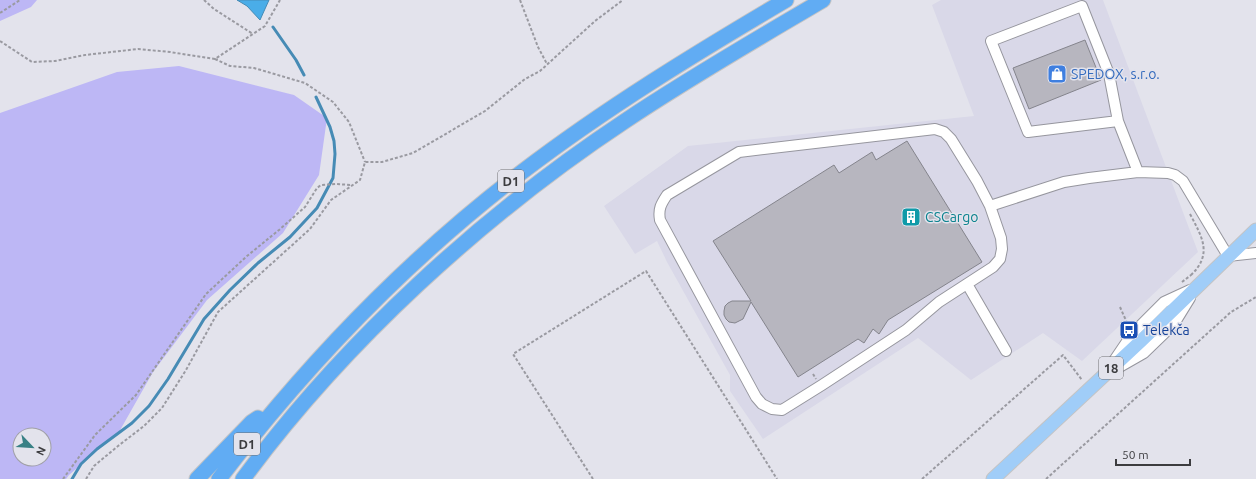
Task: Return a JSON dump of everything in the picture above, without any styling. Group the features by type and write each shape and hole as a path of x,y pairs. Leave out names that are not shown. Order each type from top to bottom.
{"highway":[{"name":"D1","path":"219,479 275,409 319,359 388,288 431,248 522,172 617,104 688,58 786,0"},
{"name":"D1","path":"243,479 313,393 378,324 452,254 495,217 624,121 673,89 823,0"},
{"path":"197,479 252,422 275,409"},
{"path":"248,479 258,459"}],"main road":[{"name":"18","path":"993,479 1256,230"}],"street":[{"path":"1118,121 1028,132 991,41 1082,6 1108,74 1118,121 1138,172"},
{"path":"935,129 944,132 951,139 977,181 990,206 1001,238 1002,249 1000,259 993,267 967,284 939,302 906,330 820,386 782,410 772,409 762,404 756,397 660,220 659,212 661,204 667,195 740,152 935,129"},
{"path":"990,206 1064,182 1138,172 1168,173 1176,175 1183,181 1228,256 1256,253"},
{"path":"967,284 1006,351"}],"path":[{"path":"0,13 20,0"},
{"path":"204,0 214,10 253,34"},
{"path":"215,59 265,26 280,0"},
{"path":"520,0 538,47 547,64"},
{"path":"366,162 382,162 413,153 485,111 525,79 540,70 595,21 623,0"},
{"path":"0,40 32,62 55,61 85,55 138,49 215,59 230,66 254,68 305,83 334,102 349,122 366,162 360,180 331,200 310,229 218,312 186,370 162,408 144,426 94,466 86,479"},
{"path":"63,479 95,435 136,394 206,294 247,256 305,207 317,188 321,185 352,185"},
{"path":"1189,212 1202,238 1204,251 1202,261 1191,275"},
{"path":"593,479 513,354 646,271 777,479"},
{"path":"1046,479 1231,312 1256,297"},
{"path":"1120,307 1130,330"},
{"path":"922,479 1063,355 1089,389"},
{"path":"813,374 820,386"}],"shaded area":[{"path":"0,0 37,0 31,7 0,21"},
{"path":"941,0 1103,0 1198,252 1082,361 1043,333 971,380 918,338 763,439 730,391 730,375 667,262 657,241 635,254 604,206 688,146 974,116 932,5"},
{"path":"179,66 294,95 327,118 319,175 283,233 207,300 153,372 119,432 66,479 0,479 0,113 117,72"}],"water":[{"path":"237,0 269,0 260,20 247,6"}],"building":[{"name":"SPEDOX, s.r.o.","path":"1085,40 1101,80 1029,109 1013,68"},
{"path":"907,141 982,262 888,320 879,334 873,329 864,343 858,339 798,377 751,302 743,319 735,323 729,322 726,319 724,311 725,306 728,303 732,301 751,301 713,241 834,165 839,173 872,152 876,160"}],"waterway":[{"path":"273,27 296,60 304,75"},
{"path":"72,479 81,464 97,449 132,423 149,406 168,379 204,319 230,290 258,263 290,237 317,208 333,178 335,154 334,141 330,127 316,97"}],"place":[{"name":"SPEDOX, s.r.o.","path":"1057,74"},
{"name":"CSCargo","path":"911,217"},
{"name":"Telekča","path":"1129,330"}]}
